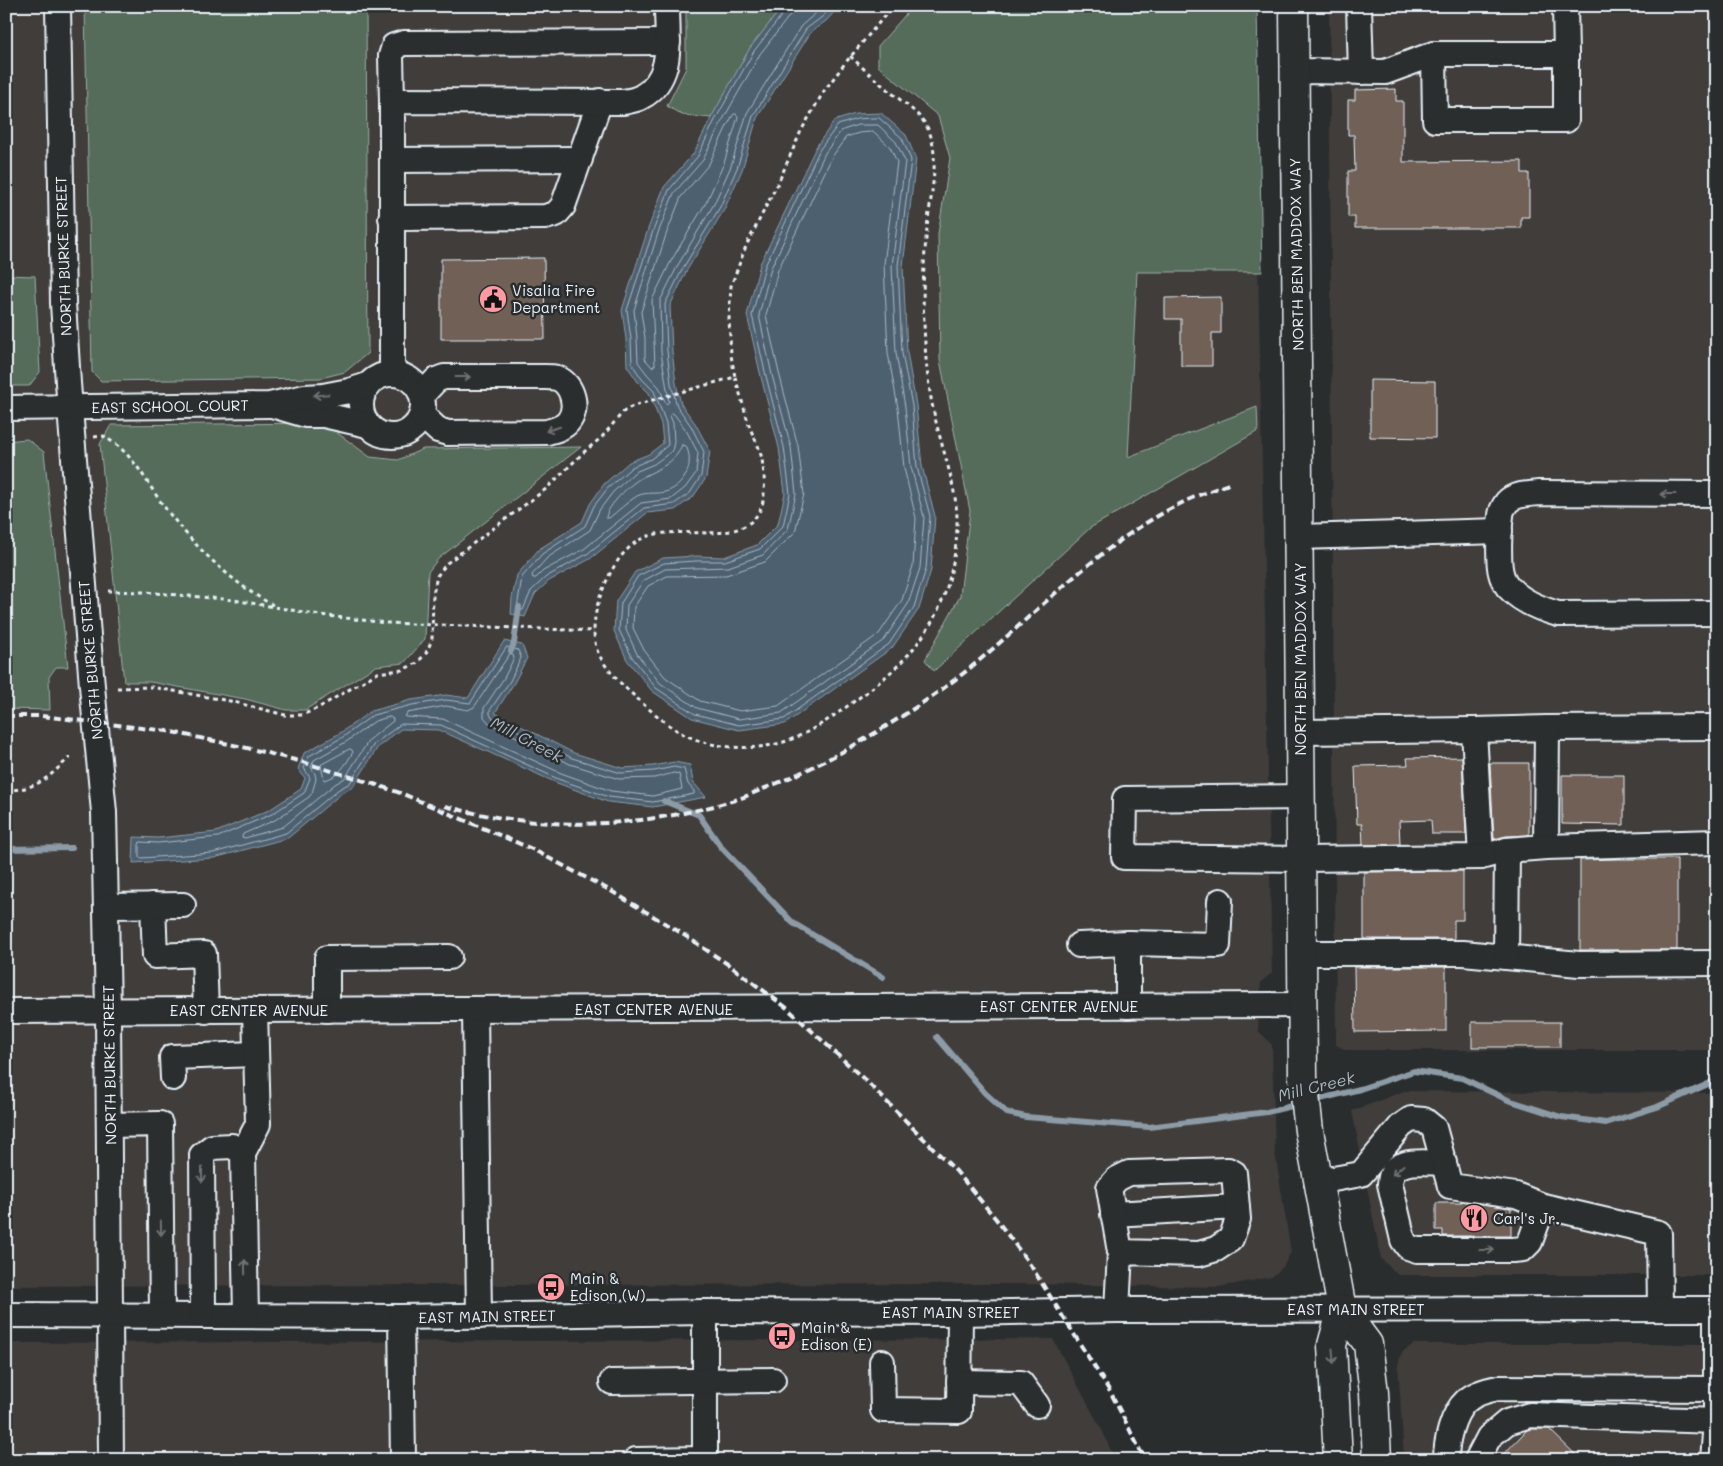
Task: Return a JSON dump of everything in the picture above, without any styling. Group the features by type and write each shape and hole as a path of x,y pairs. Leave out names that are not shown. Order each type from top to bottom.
{"main road":[{"name":"NORTH BEN MADDOX WAY","path":"1294,6 1302,797 1302,1004 1305,1086 1308,1131 1342,1309"},
{"path":"1338,1460 1332,1344 1342,1309"},
{"path":"1342,1309 1368,1344 1374,1393 1377,1460"}],"street":[{"name":"NORTH BURKE STREET","path":"58,6 63,303 69,408 92,695 104,812 108,1011 111,1460"},
{"path":"392,102 623,102 640,98 653,89 663,77 667,61 667,6"},
{"path":"1359,6 1361,72"},
{"path":"1434,54 1435,120 1566,120 1565,6"},
{"path":"422,405 436,380 444,378 545,377 558,378 568,386 573,396 574,409 569,421 558,430 547,432 448,434 438,430 422,405 418,387 411,380 392,374 391,56 394,46 404,43 668,42"},
{"path":"1295,71 1385,72 1434,54 1566,54"},
{"path":"391,218 545,217 556,214 563,206 600,102"},
{"path":"392,160 580,159"},
{"name":"EAST SCHOOL COURT","path":"6,408 270,405 305,397 349,391 368,384 375,378 392,374"},
{"path":"368,384 360,401 360,409 368,425"},
{"name":"EAST SCHOOL COURT","path":"270,405 306,415 324,415 368,425 375,432 384,436 402,435 411,430 417,424 422,405"},
{"path":"1717,494 1539,493 1523,495 1508,500 1501,514 1500,531 1501,573 1504,580 1508,587 1522,598 1542,609 1558,614 1717,613"},
{"path":"1299,537 1500,531"},
{"path":"1300,732 1717,727"},
{"path":"1546,847 1547,728"},
{"path":"1474,730 1480,857"},
{"path":"1302,797 1124,799 1124,857 1301,859 1480,857 1507,850 1546,847 1717,842"},
{"path":"1506,957 1507,850"},
{"path":"1079,944 1218,944 1220,901"},
{"path":"153,905 155,956 204,954 206,1011"},
{"path":"106,906 182,905"},
{"path":"1128,944 1128,1006"},
{"path":"1302,953 1463,953 1579,964 1717,963"},
{"path":"327,1010 327,958 449,957"},
{"name":"EAST CENTER AVENUE","path":"6,1011 475,1010 1302,1004"},
{"path":"246,1316 243,1153 258,1124 255,1010"},
{"path":"475,1010 479,1316"},
{"path":"173,1078 172,1057 256,1054"},
{"path":"1317,1182 1361,1174 1401,1126 1411,1119 1424,1120 1434,1128 1450,1186 1516,1195 1543,1206 1659,1233 1660,1308"},
{"path":"109,1125 160,1124 162,1315"},
{"path":"203,1315 202,1155 212,1147 232,1146 243,1153"},
{"path":"1444,1164 1406,1163 1398,1167 1391,1176 1390,1184 1403,1240 1408,1247 1417,1250 1523,1249 1530,1242 1543,1206"},
{"path":"1118,1310 1120,1252 1108,1188 1117,1179 1129,1173 1228,1170 1234,1173 1238,1219 1231,1239 1216,1249 1199,1254 1120,1252"},
{"path":"1113,1214 1237,1207"},
{"path":"1713,1460 1716,1421 1716,1309"},
{"name":"EAST MAIN STREET","path":"6,1315 401,1317 705,1312 960,1313 1118,1310 1716,1309"},
{"path":"636,1460 705,1459 705,1312"},
{"path":"882,1362 883,1410 959,1411 960,1313"},
{"path":"401,1317 403,1460"},
{"path":"612,1382 773,1380"},
{"path":"959,1382 1021,1384 1038,1405"},
{"path":"1446,1460 1446,1445 1454,1419 1465,1402 1481,1392 1498,1388 1716,1390"},
{"path":"1477,1460 1489,1437 1507,1422 1530,1415 1716,1421"}],"path":[{"path":"850,56 914,111 928,129 934,152 934,174 927,228 923,315 926,369 934,411 955,496 958,522 955,554 946,589 935,617 922,640 879,683 811,731 786,741 764,747 737,747 707,743 682,733 654,714 618,681 604,664 596,647 594,631 596,606 618,558 639,540 661,532 715,533 736,529 750,522 761,507 764,484 760,452 749,425 735,377 731,355 729,320 731,286 746,246 779,181 801,131 824,91 850,56 893,6"},
{"path":"117,688 151,687 230,701 284,715 302,716 377,673 402,670 417,664 426,653 432,640 433,594 437,576 446,563 546,489 602,437 623,412 631,407 683,390 735,377"},
{"path":"94,437 104,436 119,447 139,470 182,530 219,566 259,598 277,607"},
{"path":"108,591 144,592 234,600 387,623 594,631"},
{"path":"6,790 19,790 40,783 70,757"}],"shaded area":[{"path":"6,6 1253,6 1272,973 1261,982 1258,1030 1272,1045 1275,1152 1291,1252 1283,1267 1272,1277 1219,1287 1015,1284 6,1286"},
{"path":"1329,6 1717,6 1717,1050 1346,1050 1336,1045"},
{"path":"1404,1091 1717,1093 1717,1275 1398,1275 1381,1259 1352,1111"},
{"path":"1053,1339 1103,1432 1115,1460 6,1460 6,1343"},
{"path":"1414,1344 1717,1344 1717,1460 1404,1460 1398,1364 1402,1352"}],"green space":[{"path":"85,6 652,6 652,9 366,8 368,353 345,372 321,378 101,381 92,372"},
{"path":"686,6 783,6 750,48 711,118 682,115 667,106 686,68"},
{"path":"913,6 1257,6 1262,272 1137,272 1128,457 1257,407 1258,431 1090,528 934,671 925,660 960,596 970,511 940,360 938,234 950,158 938,116 878,66 878,46"},
{"path":"6,275 35,276 40,372 29,386 6,386"},
{"path":"324,423 370,457 398,460 423,449 581,447 438,559 428,572 425,639 404,663 376,666 305,710 286,710 245,699 150,682 124,682 100,444 111,425"},
{"path":"27,439 44,452 68,667 56,667 49,677 50,710 6,709 6,441"}],"water":[{"path":"783,6 840,6 826,21 811,32 757,118 742,170 724,210 687,270 670,306 672,351 676,383 681,404 695,423 710,451 706,478 693,497 675,510 647,513 590,559 549,581 535,594 525,617 511,614 517,575 539,549 582,522 590,504 604,484 629,462 649,454 663,443 661,424 649,393 638,382 627,366 622,310 648,229 664,187 694,153 750,48"},
{"path":"881,113 906,135 916,159 903,266 907,352 916,405 922,466 935,516 931,570 919,609 892,648 785,724 739,730 692,718 652,691 627,660 614,631 616,601 635,572 663,558 724,557 757,545 778,524 785,493 779,448 747,315 760,264 816,147 834,121 855,114"},
{"path":"504,641 522,645 527,658 495,713 574,753 622,768 653,766 674,762 690,765 693,782 706,797 653,807 608,802 557,783 439,730 401,729 378,747 353,787 342,793 288,838 214,858 133,863 134,837 158,838 216,832 269,810 301,789 305,778 298,769 304,753 340,733 371,711 411,700 446,695 468,698"}],"building":[{"path":"1396,89 1396,101 1403,101 1403,162 1522,161 1522,173 1529,173 1529,217 1521,217 1521,228 1355,228 1355,217 1348,217 1348,171 1355,171 1354,135 1348,135 1348,100 1355,100 1355,90"},
{"name":"Visalia Fire Department","path":"544,258 545,339 441,339 441,259"},
{"path":"1221,297 1221,333 1212,333 1212,366 1181,366 1181,319 1165,319 1165,298"},
{"path":"1370,380 1435,381 1435,438 1370,437"},
{"path":"1462,757 1466,834 1432,834 1431,820 1399,821 1400,844 1363,845 1362,824 1357,824 1355,766 1408,765 1407,758"},
{"path":"1490,763 1529,763 1529,835 1506,836 1494,839"},
{"path":"1562,775 1624,775 1624,825 1562,824"},
{"path":"1677,859 1677,950 1580,950 1580,860"},
{"path":"1463,871 1463,920 1454,920 1454,939 1364,939 1364,872"},
{"path":"1354,967 1446,967 1446,1031 1355,1032"},
{"path":"1472,1022 1560,1022 1560,1047 1472,1047"},
{"name":"Carl's Jr.","path":"1461,1201 1511,1208 1511,1236 1443,1236 1443,1230 1436,1230 1436,1203 1461,1203"},
{"path":"1549,1429 1581,1460 1498,1460 1527,1430"}],"waterway":[{"path":"511,651 514,643 519,607"},
{"name":"Mill Creek","path":"664,801 699,815 721,847 793,923 883,977"},
{"name":"Mill Creek","path":"6,849 72,848"},
{"name":"Mill Creek","path":"937,1037 985,1093 1007,1113 1026,1117 1149,1127 1267,1112 1300,1104"},
{"name":"Mill Creek","path":"1312,1101 1360,1089 1414,1071 1462,1078 1508,1100 1561,1117 1606,1123 1657,1107 1717,1080"}],"railway":[{"path":"445,806 518,820 590,824 663,817 699,810 747,796 836,755 912,710 970,668 1067,583 1118,542 1144,524 1179,504 1229,484"},
{"path":"6,716 42,716 167,731 299,761 371,783 403,794 532,849 611,891 678,931 729,965 787,1008 866,1081 956,1171 996,1219 1031,1266 1111,1393 1145,1460"}],"place":[{"name":"Visalia Fire Department","path":"493,299"},
{"name":"Carl's Jr.","path":"1474,1218"},
{"name":"Main & Edison (W)","path":"551,1287"},
{"name":"Main & Edison (E)","path":"782,1336"}]}
